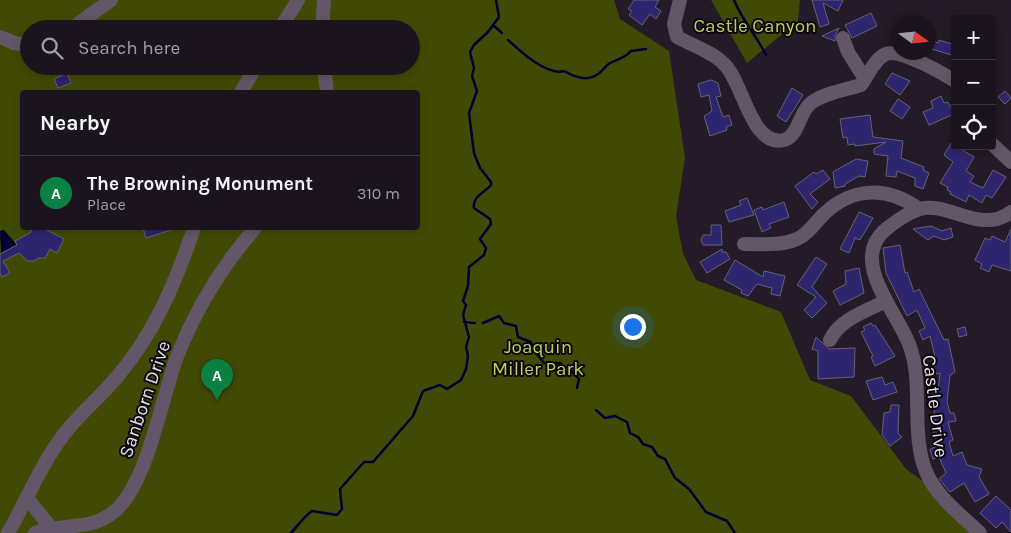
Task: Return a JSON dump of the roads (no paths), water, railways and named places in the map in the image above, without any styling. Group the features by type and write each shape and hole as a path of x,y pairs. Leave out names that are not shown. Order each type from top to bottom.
{"street":[{"path":"84,20 112,0"},
{"path":"286,20 298,0"},
{"path":"323,20 324,0"},
{"path":"680,0 674,24 677,38 724,63 735,78 753,120 762,133 772,140 784,140 790,137 809,104 820,98 861,85 876,62 886,54 899,53 951,79"},
{"path":"0,36 20,44"},
{"path":"843,38 848,52 865,79"},
{"path":"242,90 251,75"},
{"path":"325,75 327,90"},
{"path":"996,148 1011,162"},
{"path":"744,244 782,243 799,238 840,201 856,193 893,194 920,209 944,211 962,216 994,220 1011,212"},
{"name":"Castle Drive","path":"920,209 883,232 873,248 872,270 909,344 917,373 919,436 922,459 928,474 938,493 980,533"},
{"path":"8,533 48,458 69,428 116,378 135,354 175,283 193,230"},
{"name":"Sanborn Drive","path":"35,533 52,528 92,525 113,514 129,494 153,437 166,390 187,334 219,276 239,246 253,230"},
{"path":"830,340 833,333 845,322 886,300"},
{"path":"27,498 52,528"}],"waterway":[{"path":"291,533 312,511 337,515 342,509 340,489 364,462 373,462 413,416 423,391 440,385 447,389 461,380 466,369 468,356 466,347 469,337 463,315 466,305 463,301 468,286 469,267 484,255 486,248 480,239 491,224 490,219 474,208 475,201 491,185 491,182 480,168 474,153 469,113 477,91 472,76 474,68 470,52 499,17 496,0"},
{"path":"734,0 766,55"},
{"path":"494,26 502,33"},
{"path":"508,40 527,56 550,70 564,71 577,77 585,78 598,74 608,64 624,57 631,51 646,49"},
{"path":"483,323 499,316 504,323 516,326 518,337 531,342 533,349 544,363 561,363 562,369 573,372 579,379 577,388"},
{"path":"464,322 475,323"},
{"path":"596,410 605,418 615,416 627,422 630,433 638,437 643,444 652,447 658,456 665,459 675,478 689,489 706,512 727,521 735,533"}],"place":[{"name":"The Browning Monument","path":"217,400"}],"park label":[{"name":"Castle Canyon","path":"755,25"},
{"name":"Joaquin Miller Park","path":"538,357"}]}
